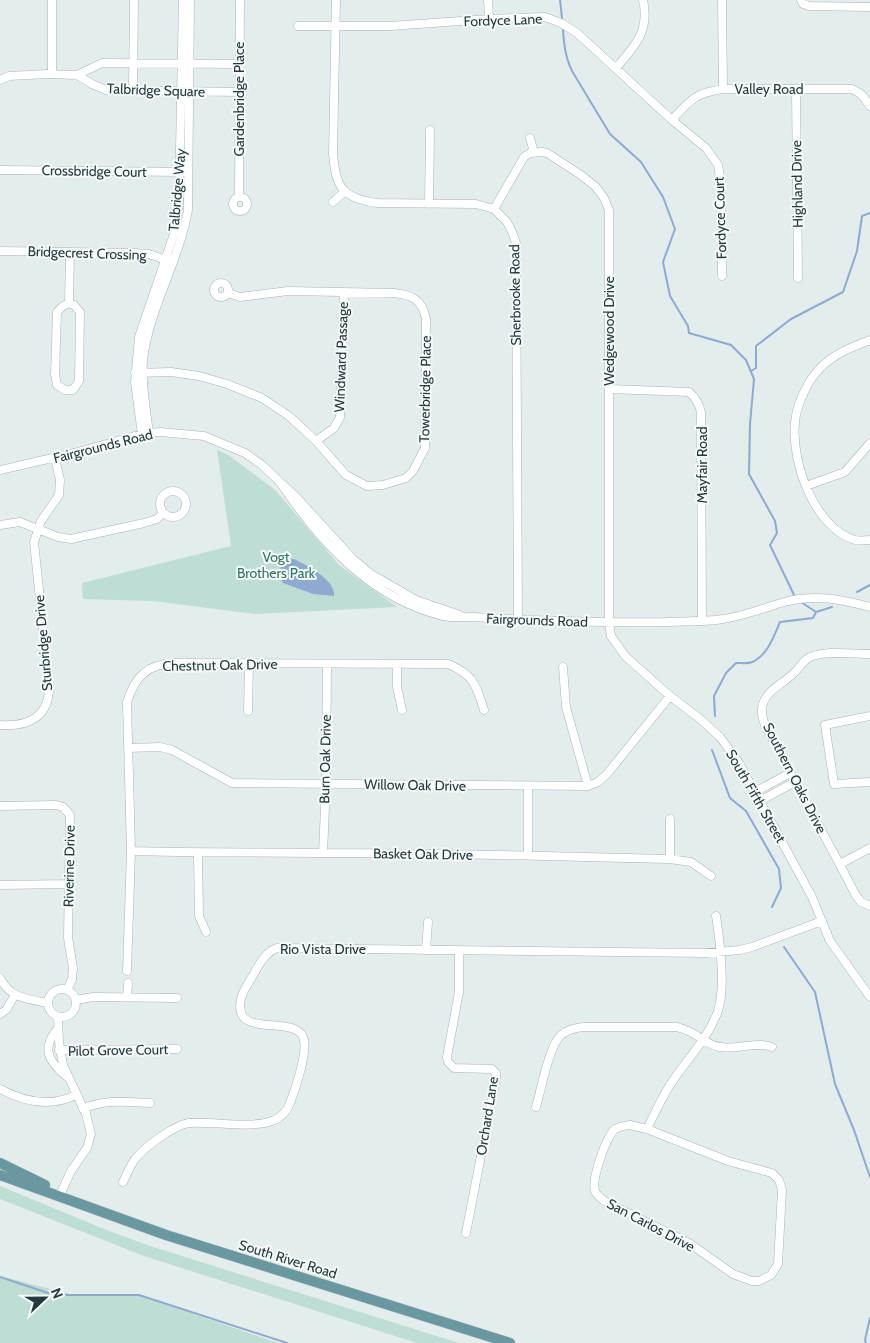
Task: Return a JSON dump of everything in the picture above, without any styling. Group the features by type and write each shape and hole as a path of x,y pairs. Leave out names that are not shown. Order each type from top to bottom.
{"main road":[{"name":"South River Road","path":"0,1163 52,1189 60,1195"},
{"name":"South River Road","path":"0,1173 50,1194 60,1195 166,1235 510,1343"}],"street":[{"path":"52,0 52,74"},
{"path":"133,90 134,0"},
{"name":"Talbridge Way","path":"146,433 143,392 139,373 149,331 170,261 184,228 188,210 184,172 186,63 183,0"},
{"name":"Talbridge Way","path":"186,63 190,0"},
{"name":"Gardenbridge Place","path":"239,197 240,0"},
{"path":"336,0 333,154 337,180 344,192 352,198 377,203 476,204 494,209 524,157 534,152 530,138"},
{"path":"488,0 489,19"},
{"path":"616,68 633,47 643,30 645,10 643,0"},
{"path":"722,0 723,89"},
{"path":"802,2 809,6 870,7"},
{"name":"Fordyce Lane","path":"298,26 390,26 545,17 561,23 577,33 672,120"},
{"name":"Talbridge Square","path":"0,80 9,76 77,75 102,63 239,64"},
{"name":"Talbridge Square","path":"77,75 106,90 239,92"},
{"name":"Valley Road","path":"672,120 692,99 706,91 723,89 852,89 861,94 870,106"},
{"name":"Highland Drive","path":"796,89 798,278"},
{"name":"Fordyce Court","path":"672,120 706,148 718,165 721,183 722,276"},
{"path":"428,204 430,130"},
{"name":"Wedgewood Drive","path":"534,152 547,153 581,175 596,187 604,198 609,210 609,623"},
{"name":"Crossbridge Court","path":"0,170 184,172"},
{"path":"333,202 344,192"},
{"name":"Sherbrooke Road","path":"494,209 507,222 516,243 518,619"},
{"name":"Bridgecrest Crossing","path":"0,251 149,254 170,261"},
{"path":"69,303 70,252"},
{"name":"Towerbridge Place","path":"139,373 172,372 199,376 227,384 262,398 289,416 316,441 346,475 367,486 383,485 406,478 413,471 425,448 426,319 424,310 417,300 409,295 288,291 240,297 228,293"},
{"name":"Windward Passage","path":"316,441 334,428 340,417 344,293"},
{"path":"69,303 74,305 80,312 79,381 73,390 65,390 57,384 54,375 56,330 57,312 69,303"},
{"path":"870,340 853,346 829,359 815,375 802,398 795,423 797,456 806,486 819,513 838,530 855,540 870,540"},
{"name":"Mayfair Road","path":"610,389 689,392 700,405 702,621"},
{"name":"Fairgrounds Road","path":"0,470 55,458 146,433 160,432 204,436 245,453 262,466 282,485 325,541 363,576 394,597 410,605 445,617 609,623 702,621 739,617 778,604 815,597 829,597 870,607"},
{"path":"806,486 845,472 870,443"},
{"name":"Sturbridge Drive","path":"0,725 19,725 31,721 42,712 48,699 49,685 34,542 38,528 59,495 60,480 55,458"},
{"path":"0,525 20,522 71,540 151,521 163,513"},
{"name":"South Fifth Street","path":"609,623 610,636 613,642 639,669 720,737 739,763 812,897 830,941 870,997"},
{"name":"Southern Oaks Drive","path":"870,654 826,654 810,657 802,662 795,673 768,694 763,703 762,713 790,774 861,902 870,906"},
{"name":"Chestnut Oak Drive","path":"127,971 131,851 128,702 134,685 146,671 165,663 448,664 467,674 476,686 484,710"},
{"path":"248,711 249,664"},
{"name":"Burn Oak Drive","path":"323,853 326,784 327,664"},
{"path":"397,664 397,687 402,710"},
{"path":"563,667 566,707 588,786 598,782 607,774 670,696"},
{"path":"870,716 825,725 834,784 870,782"},
{"name":"Willow Oak Drive","path":"128,748 160,747 172,750 232,783 588,786"},
{"path":"755,792 790,774"},
{"path":"760,801 795,782"},
{"path":"528,786 528,855"},
{"name":"Riverine Drive","path":"0,806 56,805 66,809 70,818 68,938 73,968 72,978 67,990"},
{"path":"670,819 670,859"},
{"path":"840,864 870,848"},
{"name":"Basket Oak Drive","path":"131,851 198,854 528,855 670,859 691,862 710,876"},
{"path":"198,854 199,916 206,932"},
{"path":"0,885 69,884"},
{"path":"647,1129 669,1086 703,1039 718,1009 721,983 721,952 716,916"},
{"path":"426,950 428,922"},
{"name":"Rio Vista Drive","path":"124,1182 135,1158 175,1128 188,1123 260,1123 272,1121 286,1112 305,1047 303,1037 299,1031 283,1025 260,1025 251,1022 244,1016 240,1007 241,998 255,971 270,950 277,948 691,954 752,947 822,922"},
{"name":"Orchard Lane","path":"459,951 459,992 447,1057 448,1062 454,1068 492,1069 496,1073 466,1233"},
{"path":"0,978 15,996 48,1003"},
{"path":"127,997 128,983"},
{"path":"56,990 67,990 72,993 76,1000 76,1007 72,1014 66,1017 58,1017 50,1011 48,1003 50,996 56,990"},
{"path":"0,1014 6,1010 15,996"},
{"path":"76,1000 93,997 177,998"},
{"path":"58,1017 59,1050 67,1077 90,1125 90,1139 87,1148 71,1171 60,1195"},
{"path":"536,1107 553,1046 561,1035 572,1029 583,1027 677,1027 690,1032 713,1046 723,1048 765,1045 772,1047"},
{"path":"58,1028 49,1041 49,1051 54,1066 67,1077"},
{"path":"555,1028 561,1035"},
{"name":"Pilot Grove Court","path":"59,1050 177,1049"},
{"path":"0,1089 13,1096 33,1101 61,1100 76,1094"},
{"path":"83,1109 104,1102 150,1103"},
{"name":"San Carlos Drive","path":"630,1125 647,1129 728,1161 772,1173 779,1180 782,1190 778,1264 771,1275 759,1281 752,1281 733,1274 690,1243 606,1202 596,1194 595,1176 611,1134 616,1128 630,1125"}],"green space":[{"name":"Vogt Brothers Park","path":"217,450 228,455 275,490 339,565 397,607 255,614 153,601 83,599 82,583 231,546"},
{"path":"0,1186 150,1246 459,1343 417,1343 144,1256 0,1199"},
{"path":"0,1276 74,1295 139,1295 278,1343 0,1343"}],"water":[{"path":"294,559 325,579 330,584 334,596 313,594 283,583 279,576 281,564 285,560"}],"waterway":[{"path":"560,0 562,18"},
{"path":"563,30 566,54 575,76 610,134 641,162 663,197 675,229 663,262 670,296 688,326 689,333 731,345 746,360 754,379 750,424 749,474 775,521 777,533 770,545 795,597"},
{"path":"751,371 756,368 756,346 791,319 843,292 857,251 862,216 870,213"},
{"path":"857,592 870,585"},
{"path":"715,716 714,696 726,673 736,663 750,663 762,655 780,622 813,618 816,612 801,602"},
{"path":"816,612 832,607"},
{"path":"712,750 730,798 746,811 779,869 781,888 772,907"},
{"path":"784,947 815,992 835,1084 854,1130 870,1177"},
{"path":"0,1277 54,1295 139,1295 287,1343"},
{"path":"866,1343 870,1318"}]}
